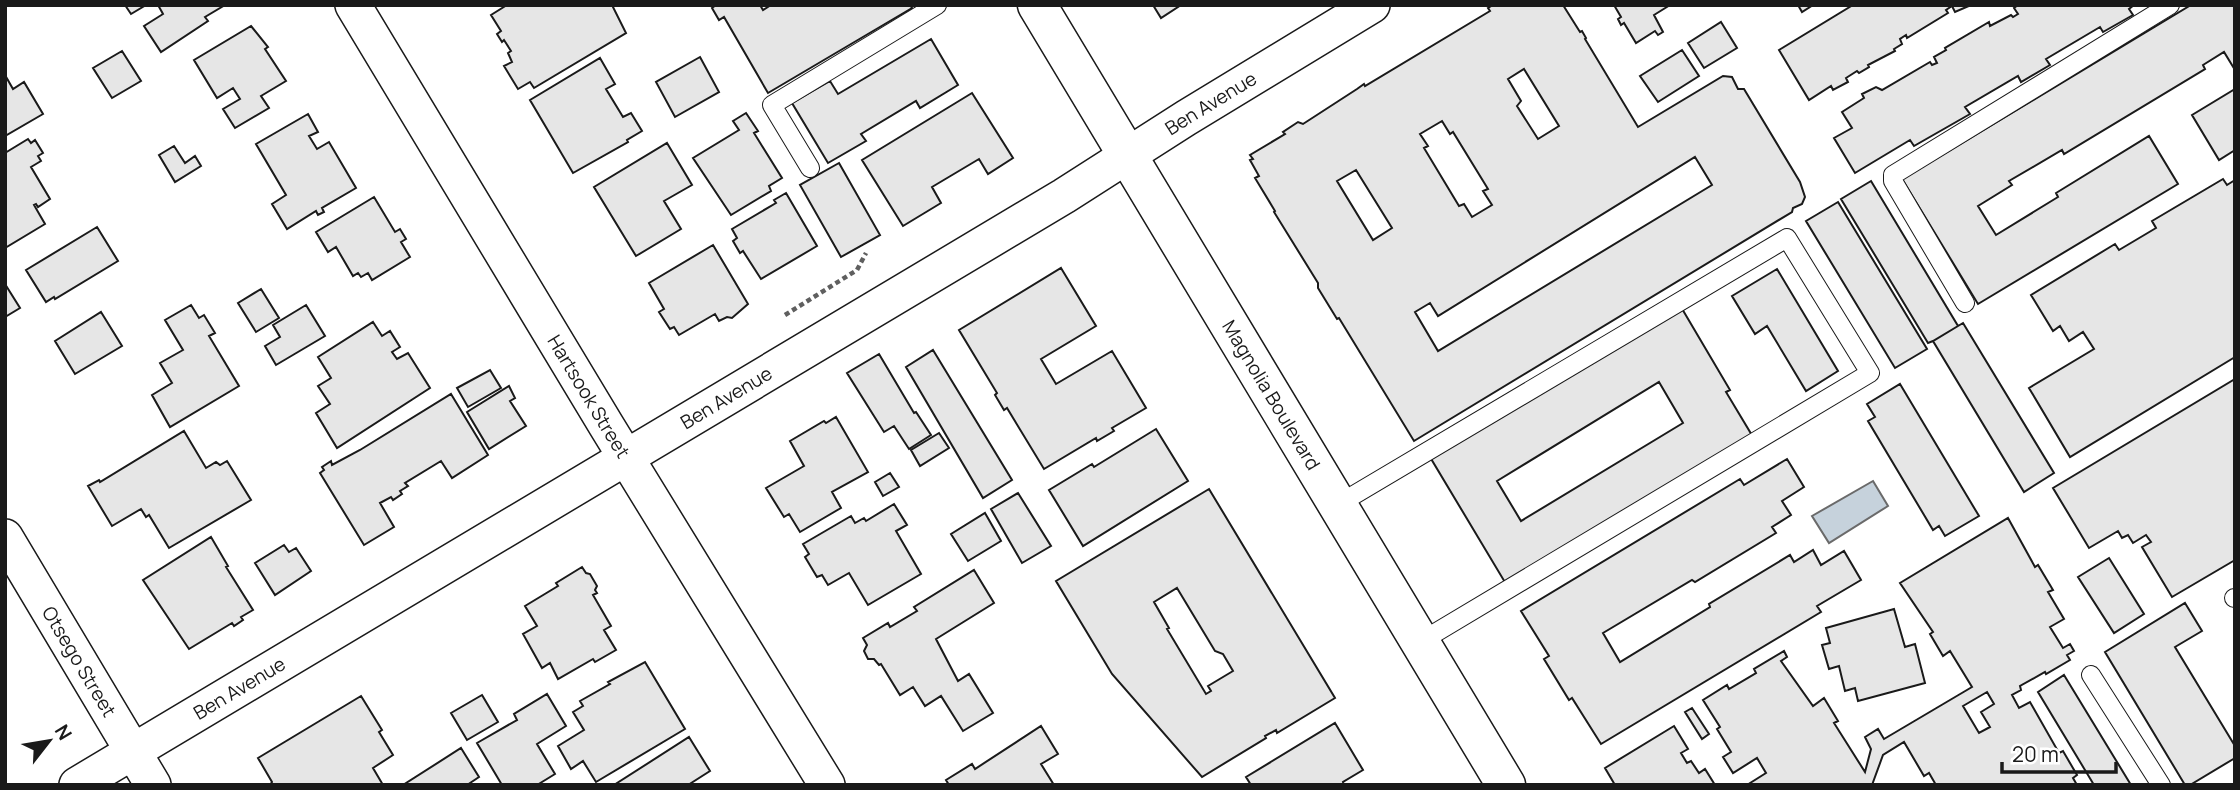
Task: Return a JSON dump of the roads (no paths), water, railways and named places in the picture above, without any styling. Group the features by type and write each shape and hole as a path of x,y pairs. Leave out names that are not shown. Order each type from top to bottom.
{"main road":[{"name":"Magnolia Boulevard","path":"1037,5 1506,785"}],"street":[{"name":"Hartsook Street","path":"353,5 827,785"},
{"name":"Ben Avenue","path":"77,785 1129,156 1364,7"},
{"name":"Otsego Street","path":"5,537 153,785"}],"lane":[{"path":"810,168 772,105 937,5"},
{"path":"1965,303 1893,181 1893,175 2170,5"},
{"path":"1337,505 1787,238 1870,373 1420,642"},
{"path":"2091,675 2161,785"}]}
